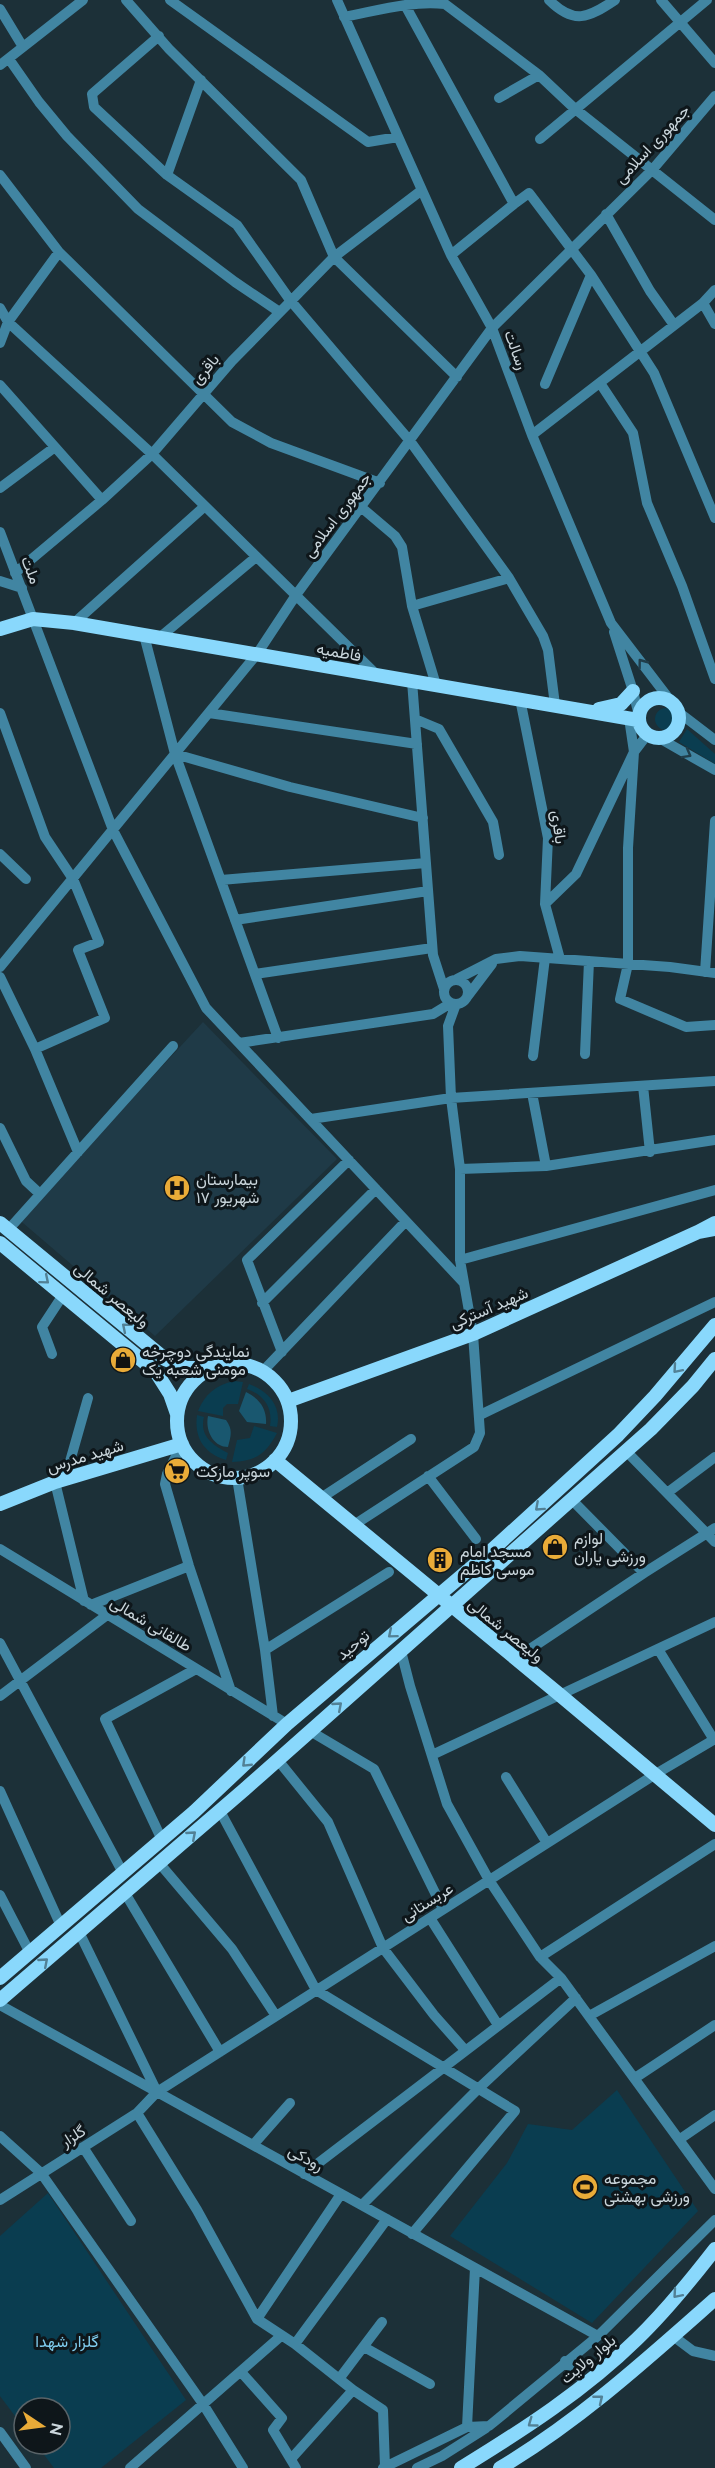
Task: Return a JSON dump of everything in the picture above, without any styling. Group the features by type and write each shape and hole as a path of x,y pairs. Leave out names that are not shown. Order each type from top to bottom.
{"main road":[{"name":"فاطمیه","path":"33,619 74,623 635,718"},
{"path":"0,629 33,619"},
{"path":"579,709 608,709 621,704 633,691"},
{"path":"652,699 663,699 675,708 679,718 671,734 653,737 635,718 643,705 652,699"},
{"path":"698,1232 715,1222"},
{"name":"ولیعصر شمالی","path":"4,1227 165,1359 186,1368 213,1368"},
{"path":"698,1232 715,1229"},
{"name":"شهید آسترکی","path":"288,1401 473,1334 698,1232"},
{"name":"ولیعصر شمالی","path":"0,1243 156,1372 170,1395 177,1416"},
{"name":"توحید","path":"0,1978 194,1812 287,1724 438,1596 618,1435 715,1325"},
{"path":"0,2000 160,1864 571,1499 664,1415 715,1359"},
{"path":"238,1364 263,1371 278,1384 288,1401 291,1417 290,1432 284,1448 264,1469 237,1478 220,1476 204,1469 191,1458 182,1444 177,1416 186,1390 198,1377 213,1368 238,1364"},
{"path":"647,1404 664,1415"},
{"name":"شهید مدرس","path":"1,1502 60,1480 182,1444"},
{"name":"ولیعصر شمالی","path":"275,1460 715,1825"},
{"name":"بلوار ولایت","path":"461,2468 523,2430 586,2383 638,2338 715,2250"},
{"path":"500,2468 534,2447 585,2410 715,2299"}],"street":[{"path":"83,0 4,62 67,136 138,209 278,312"},
{"path":"126,0 169,49 301,180 334,257 457,377"},
{"path":"170,0 368,142 398,137"},
{"name":"رسالت","path":"337,0 451,255 492,328 532,435 611,623 675,708 715,740"},
{"path":"549,0 559,10 576,18 594,14 615,0"},
{"path":"661,0 715,63"},
{"path":"540,139 574,108 707,0"},
{"path":"344,17 405,5 434,2 445,4 539,75 574,108 715,220"},
{"path":"405,5 514,204"},
{"path":"0,9 23,47"},
{"path":"159,36 93,94 94,107 167,175 237,225 290,300 410,441 509,578 543,636 548,650 555,705"},
{"path":"499,98 539,75"},
{"path":"167,175 201,80"},
{"name":"جمهوری اسلامی","path":"0,967 257,654 296,596 492,328 653,169 715,97"},
{"path":"0,176 59,252 232,422 271,443 380,483"},
{"name":"باقری","path":"15,573 102,500 152,454 278,312 334,257 422,190"},
{"path":"451,255 529,194 591,275 654,373 715,518"},
{"path":"606,214 650,291 674,325"},
{"path":"0,343 8,322 59,252"},
{"path":"544,384 591,275"},
{"path":"532,435 703,303 715,290"},
{"path":"703,303 715,324"},
{"path":"0,308 8,322 152,454 377,675"},
{"path":"600,382 633,433 647,503 682,586 715,679"},
{"path":"0,385 102,500"},
{"path":"0,488 55,447"},
{"path":"74,623 204,506"},
{"path":"362,508 395,536 402,548 412,606 436,685"},
{"name":"ملت","path":"0,532 113,830 206,1008 464,1283"},
{"path":"159,638 256,556"},
{"path":"412,606 509,578"},
{"path":"0,580 22,588"},
{"path":"611,623 633,691 635,718 628,848 628,964 620,999 686,1027 715,1025"},
{"path":"144,635 175,754 278,1038"},
{"path":"412,681 432,951 444,989 444,997 454,1004"},
{"name":"باقری","path":"520,699 548,838 545,904 560,959"},
{"path":"209,713 417,744"},
{"path":"0,716 45,837 73,879 99,942 78,950 105,1018 34,1050"},
{"path":"415,719 439,729 493,822 499,855"},
{"path":"545,904 576,874 634,752 653,737 715,770"},
{"path":"175,754 290,787 423,818"},
{"path":"444,989 454,980 496,959 520,956 710,972 715,821"},
{"path":"0,854 26,879"},
{"path":"221,880 426,863"},
{"path":"235,920 428,891"},
{"path":"255,974 432,951"},
{"path":"432,951 454,980 466,986 467,997"},
{"path":"533,1056 545,958"},
{"path":"239,1043 433,1014 463,1002 496,959"},
{"path":"585,1054 590,961"},
{"path":"0,977 78,1152"},
{"path":"354,1525 474,1446 480,1433 473,1334 460,1260 460,1169 451,1098 448,1026 454,1004"},
{"path":"4,1227 40,1194 173,1046"},
{"path":"311,1119 451,1098 715,1082"},
{"path":"643,1086 650,1152"},
{"path":"532,1093 546,1166"},
{"path":"0,1128 26,1181 40,1194"},
{"path":"460,1169 546,1166 650,1152 715,1140"},
{"path":"282,1352 247,1260 349,1160"},
{"path":"262,1303 376,1189"},
{"path":"460,1260 715,1190"},
{"path":"263,1371 406,1221"},
{"path":"52,1354 42,1327 63,1295"},
{"path":"480,1414 715,1302"},
{"path":"88,1398 60,1480 87,1603 189,1566"},
{"path":"321,1498 411,1439"},
{"path":"182,1444 167,1474 165,1484 189,1566 231,1691"},
{"path":"625,1450 667,1493 711,1531 715,1542"},
{"path":"667,1493 715,1457"},
{"path":"428,1476 476,1539"},
{"path":"237,1478 265,1650 273,1716"},
{"path":"571,1499 644,1573"},
{"path":"515,1659 711,1531"},
{"name":"طالقانی شمالی","path":"0,1549 287,1724"},
{"path":"265,1650 389,1572"},
{"path":"0,1696 107,1615"},
{"path":"432,1755 715,1622"},
{"path":"0,1643 123,1873"},
{"path":"658,1649 715,1740"},
{"path":"401,1651 447,1804 489,1880 540,1957 561,1978 715,2189"},
{"path":"162,1840 105,1719 196,1669"},
{"path":"310,1731 374,1769 443,1909"},
{"name":"عربستانی","path":"157,2092 654,1775 715,1740"},
{"path":"277,1759 328,1822 383,1948 434,2015 465,2050"},
{"path":"506,1777 547,1843"},
{"path":"0,1791 61,1926"},
{"path":"220,1811 316,1990 515,2111 412,2234"},
{"path":"540,1957 715,1844"},
{"path":"160,1864 232,1949 276,2016"},
{"path":"126,1893 220,2052"},
{"path":"1,1898 30,1953"},
{"path":"430,1918 498,2025"},
{"path":"79,1932 157,2092"},
{"path":"589,2016 715,1946"},
{"path":"304,2174 561,1978"},
{"path":"362,2205 479,2088 576,1998"},
{"name":"رودکی","path":"0,2005 598,2336"},
{"path":"635,2078 715,2025"},
{"name":"گلزار","path":"0,2200 136,2113 157,2092"},
{"path":"253,2145 290,2103"},
{"path":"136,2113 197,2210 257,2319 295,2344 353,2390 383,2410 384,2468 467,2427 489,2426"},
{"path":"680,2139 715,2115"},
{"path":"0,2136 41,2174 203,2404 242,2468"},
{"path":"83,2147 131,2221"},
{"path":"257,2319 341,2194"},
{"path":"295,2344 387,2219"},
{"path":"417,2468 442,2456 489,2426 598,2336 715,2220"},
{"path":"467,2427 476,2268"},
{"path":"339,2379 382,2322"},
{"path":"130,2468 281,2336"},
{"path":"673,2336 693,2351 715,2356"},
{"path":"364,2347 430,2384"},
{"path":"566,2361 586,2383"},
{"path":"241,2372 282,2418 273,2430 293,2464 353,2390"},
{"path":"0,2432 26,2468"}],"shaded area":[{"name":"بیمارستان ۱۷ شهریور","path":"203,1022 337,1159 155,1336 16,1217 81,1154"},
{"path":"246,1392 262,1405 266,1424 247,1422 239,1411"},
{"path":"208,1416 226,1420 231,1433 228,1447 218,1444 211,1437"}],"green space":[{"path":"666,708 674,711 677,719 674,727 666,730 658,727 655,719 658,711"},
{"path":"687,729 715,754 715,764 679,742"},
{"path":"234,1381 243,1382 238,1404 227,1404 223,1408 223,1416 198,1411 212,1391"},
{"path":"249,1384 268,1395 272,1400 277,1412 277,1427 270,1426 269,1408 263,1399 247,1389"},
{"path":"197,1415 204,1417 204,1430 208,1439 228,1453 226,1460 206,1449 202,1444 197,1431"},
{"path":"254,1426 277,1433 269,1446 259,1455 248,1460 232,1462 237,1440 250,1438"},
{"name":"مجموعه ورزشی بهشتی","path":"617,2090 698,2211 592,2323 450,2236 507,2163 528,2124 572,2130"},
{"name":"گلزار شهدا","path":"48,2193 186,2400 101,2468 54,2468 45,2456 72,2456 72,2396 12,2396 12,2412 0,2396 0,2236"}],"place":[{"name":"بیمارستان ۱۷ شهریور","path":"177,1188"},
{"name":"نمایندگی دوچرخه مومنی شعبه یک","path":"123,1360"},
{"name":"سوپر مارکت","path":"177,1471"},
{"name":"لوازم ورزشی یاران","path":"555,1547"},
{"name":"مسجد امام موسی کاظم","path":"440,1560"},
{"name":"مجموعه ورزشی بهشتی","path":"585,2187"}]}
